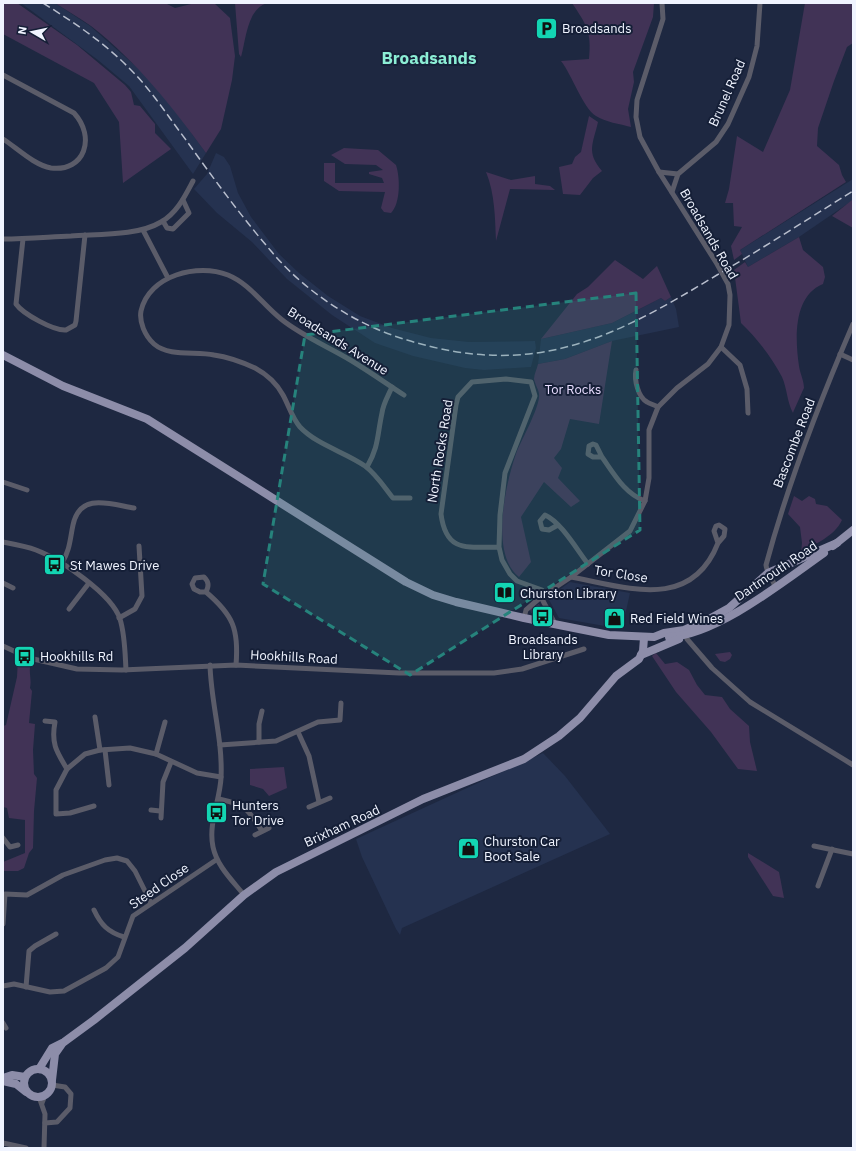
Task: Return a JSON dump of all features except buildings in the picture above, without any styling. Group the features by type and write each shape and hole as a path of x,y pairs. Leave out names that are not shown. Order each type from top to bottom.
{"main road":[{"path":"3,355 63,386 147,419 419,589 456,602 524,618 609,635 644,638 684,634"},
{"name":"Dartmouth Road","path":"684,634 714,624 775,588 853,530"},
{"name":"Dartmouth Road","path":"684,634 728,608 768,573 837,543"},
{"name":"Brixham Road","path":"3,1079 12,1075 25,1077 31,1070 39,1069 52,1048 64,1042 185,948 244,895 276,872 423,799 508,766 535,753 580,718 607,684 641,655 684,634"},
{"path":"641,655 644,638"},
{"name":"Brixham Road","path":"3,1079 16,1084 32,1096 42,1098 52,1082 55,1054 64,1042"},
{"path":"39,1069 46,1071 52,1082"},
{"path":"25,1077 24,1083 26,1092"}],"street":[{"name":"Broadsands Road","path":"524,618 526,610 543,596 571,577 630,531 645,501 649,478 650,430 658,407 677,388 708,364 721,347 729,325 730,295 728,284 659,172 640,137 636,110 639,91 663,19 662,3"},
{"name":"Brunel Road","path":"678,174 716,142 728,124 749,76 757,46 760,3"},
{"path":"3,75 74,113 80,120 86,138 85,147 77,160 69,165 56,168 50,168 41,164 3,139"},
{"path":"659,172 678,174 672,192"},
{"path":"3,239 85,235 142,230 163,221 183,200 193,181"},
{"path":"163,221 167,228 173,229 189,213 183,200"},
{"path":"142,230 168,278"},
{"path":"22,239 16,304 25,313 58,329 66,330 75,326 76,321 85,235"},
{"name":"Broadsands Avenue","path":"404,395 281,319 249,288 230,276 207,270 181,273 168,278 148,296 141,311 143,328 153,343 170,351 214,355 233,359 255,368 277,387 299,426 308,434 367,467 393,498 410,498"},
{"name":"Bascombe Road","path":"768,573 766,565 792,477 853,324"},
{"path":"721,347 740,365 747,388 748,413"},
{"path":"840,354 853,360"},
{"path":"636,370 634,377 645,402 658,407"},
{"name":"North Rocks Road","path":"499,547 459,546 449,538 443,528 441,514 458,397 472,382 506,379 531,382 535,396 505,473 500,515 499,547 502,560 510,574 517,580 542,590 543,596"},
{"name":"Broadsands Avenue","path":"367,467 376,449 380,436 382,414 392,387"},
{"path":"602,457 621,485 636,498 645,501"},
{"path":"3,482 27,490"},
{"path":"62,563 68,553 76,516 84,506 93,502 134,508"},
{"path":"558,524 588,564"},
{"path":"3,542 34,549 62,563 89,583 114,606 119,618 126,670"},
{"name":"Tor Close","path":"571,577 637,590 662,590 687,580 699,571 714,554 718,542"},
{"path":"119,618 135,609 142,596 139,546"},
{"path":"768,573 775,583 775,588"},
{"path":"3,583 13,588"},
{"path":"69,609 89,583"},
{"path":"206,592 226,611 236,631 236,665"},
{"path":"543,596 555,624"},
{"path":"684,634 712,668 750,702 853,765"},
{"name":"Hookhills Road","path":"3,646 29,658 77,669 126,670 236,665 399,673 494,673 522,669 584,649"},
{"path":"210,665 211,688 220,746 222,777 219,799 211,833 216,860 244,895"},
{"path":"340,727 342,703"},
{"path":"259,742 259,724 262,711"},
{"path":"95,717 109,785"},
{"path":"220,746 276,741 318,722 340,720"},
{"path":"45,721 55,722 53,734 56,752 67,768"},
{"path":"156,754 165,722"},
{"path":"298,732 309,756 319,802"},
{"path":"94,806 70,813 56,814 56,790 67,768 85,754 102,750 130,748 156,754 197,773 222,777"},
{"path":"161,818 160,811 163,782 171,762"},
{"path":"309,807 330,798"},
{"path":"219,799 248,809 262,831"},
{"path":"151,810 160,811"},
{"path":"255,835 269,828"},
{"path":"3,838 10,847 18,845"},
{"path":"814,846 853,854"},
{"path":"818,886 832,849"},
{"path":"3,924 4,894 27,895 63,875 105,860 117,858 127,861 131,866 151,903"},
{"name":"Steed Close","path":"3,986 14,984 50,992 64,991 113,962 118,957 124,937 133,916 216,860"},
{"path":"94,910 106,929 112,933 124,937"},
{"path":"26,987 30,951 35,946 56,934"},
{"path":"45,1123 57,1122 70,1108 71,1094 65,1087 52,1082"},
{"path":"42,1098 45,1123 44,1148"},
{"path":"3,1143 26,1148"}],"highlighted area":[{"path":"636,293 640,530 410,675 263,584 305,335"}],"shaded area":[{"path":"21,3 55,3 90,26 140,70 168,101 206,153 193,174 129,86 98,60"},
{"path":"216,153 224,157 230,166 238,193 251,217 279,254 299,273 328,296 360,316 392,328 431,338 469,342 535,341 536,348 531,367 484,370 465,368 413,356 375,343 332,315 287,279 252,242 217,213 194,189 207,174"},
{"path":"853,179 853,200 799,237 748,267 740,250"},
{"path":"671,297 676,309 679,327 612,341 565,359 538,364 541,339 612,323 661,298 665,301"},
{"path":"570,582 630,593 622,629 559,618 548,598"},
{"name":"Churston Car Boot Sale","path":"543,753 565,776 610,834 402,928 400,935 362,857 356,839"}],"green space":[{"path":"3,3 17,3 77,45 125,85 131,92 134,105 140,106 155,124 155,133 171,149 123,183 119,122 94,83 3,34"},
{"path":"55,3 165,3 175,8 195,3 214,3 230,18 235,56 232,80 221,129 206,153 153,85 124,54 91,26"},
{"path":"235,3 267,3 260,6 251,18 241,57 239,54"},
{"path":"572,3 654,3 653,17 633,72 634,82 628,109 631,127 604,120 591,112 561,61 589,59 589,35 581,17"},
{"path":"805,3 853,3 853,43 847,47 834,81 818,128 817,146 839,165 846,182 740,250 742,254 734,260 731,246 742,227 734,226 733,203 725,203 729,189 737,136 763,152 790,90"},
{"path":"589,116 598,122 592,153 602,171 593,178 580,195 563,194 559,167 572,164 575,157 581,152"},
{"path":"344,148 378,150 396,165 399,190 397,203 391,213 384,212 381,208 385,192 339,191 324,181 324,163 335,163 335,183 384,183 382,178 369,174 369,172 383,170 376,165 345,164 331,155"},
{"path":"486,172 511,180 535,176 535,184 550,186 555,190 510,189 496,241 493,197"},
{"path":"853,200 853,228 832,216"},
{"path":"799,237 803,250 823,267 825,277 823,284 813,290 806,298 798,319 798,355 804,388 793,413 789,404 784,381 778,370 758,342 741,323 734,270 745,262 748,267"},
{"path":"615,260 643,279 657,266 671,297 665,301 661,298 612,323 541,339 577,294 588,287"},
{"name":"Tor Rocks","path":"612,341 599,424 570,419 561,449 554,458 562,468 558,478 580,501 571,507 544,482 521,517 531,562 519,577 510,566 504,552 502,535 503,517 508,480 517,451 538,402 539,392 534,375 538,364 565,359"},
{"path":"794,496 802,501 809,496 815,499 816,504 827,506 842,520 834,531 801,553 802,543 800,527 788,514"},
{"path":"539,604 547,616 531,613 530,609"},
{"path":"730,652 732,655 730,659 725,662 720,661 715,654"},
{"path":"656,653 665,664 677,662 689,670 697,685 705,695 722,697 730,709 749,726 750,742 757,771 738,769 711,732 676,692 652,656"},
{"path":"18,659 31,663 30,688 32,691 29,723 35,724 33,750 34,774 37,778 33,848 29,853 24,868 18,871 3,871 3,862 25,853 25,820 9,818 7,808 3,807 3,726 6,725 17,677"},
{"path":"284,767 287,788 269,796 263,789 250,785 250,769"},
{"path":"748,853 779,872 784,898 773,896 748,857"}],"railway":[{"path":"43,3 97,40 135,74 158,102 249,224 271,251 299,280 333,305 369,326 407,340 452,351 494,355 533,353 570,346 606,334 642,318 679,298 853,191"}],"place":[{"name":"Broadsands","path":"547,28"},
{"name":"St Mawes Drive","path":"55,565"},
{"name":"Churston Library","path":"505,593"},
{"name":"Broadsands Library","path":"543,617"},
{"name":"Red Field Wines","path":"615,618"},
{"name":"Hookhills Rd","path":"25,656"},
{"name":"Hunters Tor Drive","path":"216,812"},
{"name":"Churston Car Boot Sale","path":"469,848"}],"district":[{"name":"Broadsands","path":"429,58"}]}
